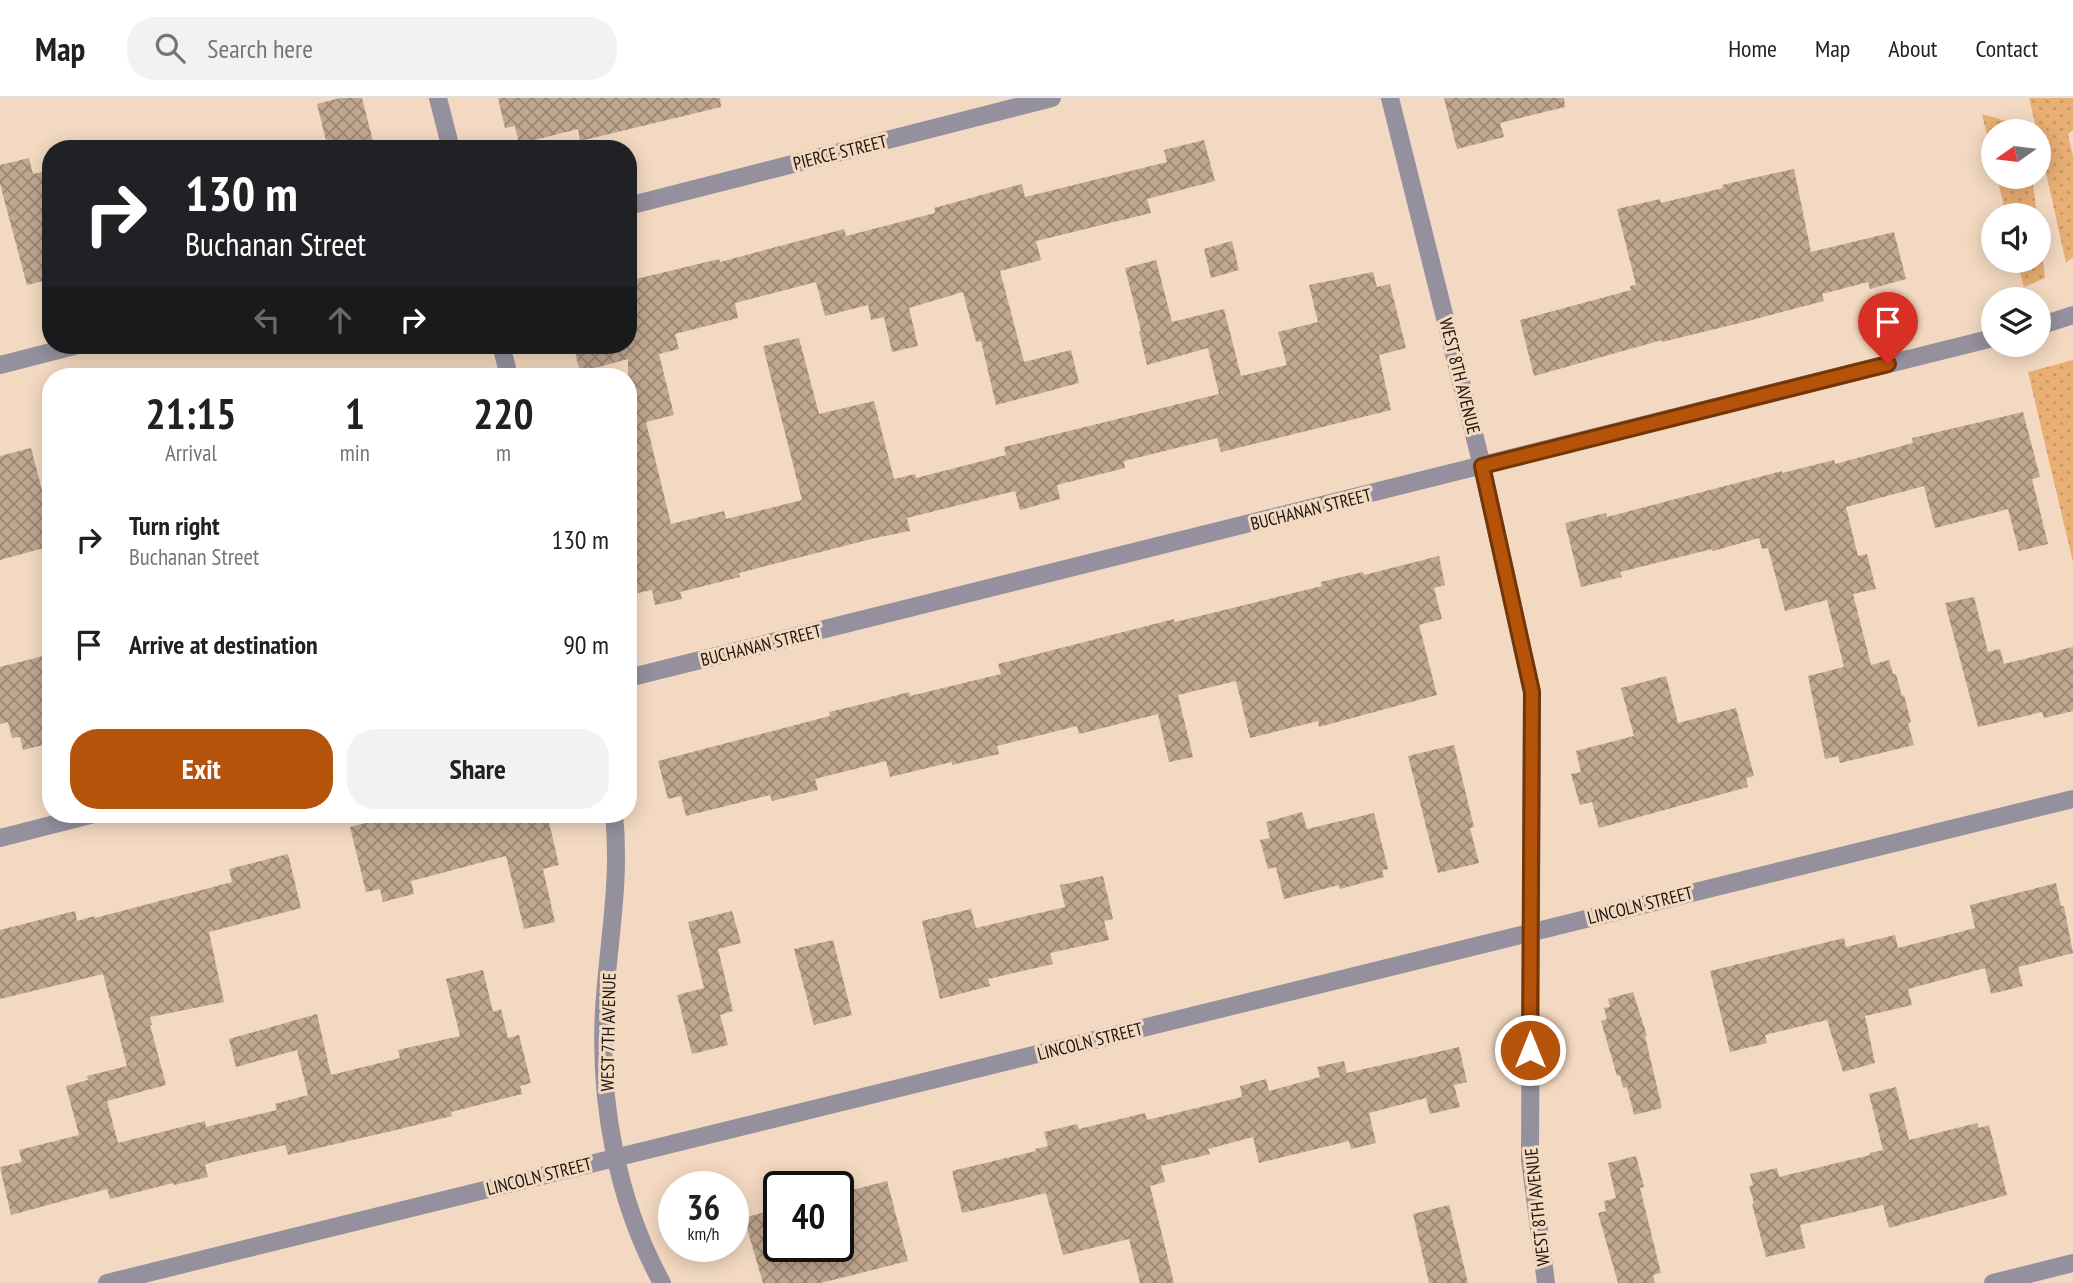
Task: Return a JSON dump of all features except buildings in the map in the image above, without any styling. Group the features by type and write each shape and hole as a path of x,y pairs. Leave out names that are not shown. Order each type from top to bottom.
{"street":[{"path":"438,98 449,140"},
{"name":"PIERCE STREET","path":"637,204 1052,98"},
{"name":"WEST 8TH AVENUE","path":"1390,98 1482,466 1532,692 1530,1159 1546,1283"},
{"path":"2051,322 2073,315"},
{"name":"BUCHANAN STREET","path":"637,676 1981,341"},
{"path":"0,365 43,354"},
{"name":"LINCOLN STREET","path":"107,1283 2073,799"},
{"path":"0,838 59,823"},
{"name":"WEST 7TH AVENUE","path":"614,823 616,882 604,1012 603,1066 609,1121 627,1202 647,1255 662,1283"},
{"path":"1993,1283 2073,1263"}],"shaded area":[{"path":"2029,98 2073,98 2073,130 2068,134 2073,156 2073,257 2066,263 2050,189 2051,119 2034,119"},
{"path":"1982,114 1999,119 1983,119"},
{"path":"2000,189 2034,189 2035,203 2003,203"},
{"path":"2020,273 2044,273 2045,278 2024,287"},
{"path":"2073,360 2073,562 2028,372"}],"route":[{"path":"1530,1050 1532,692 1482,466 1888,364"}]}
